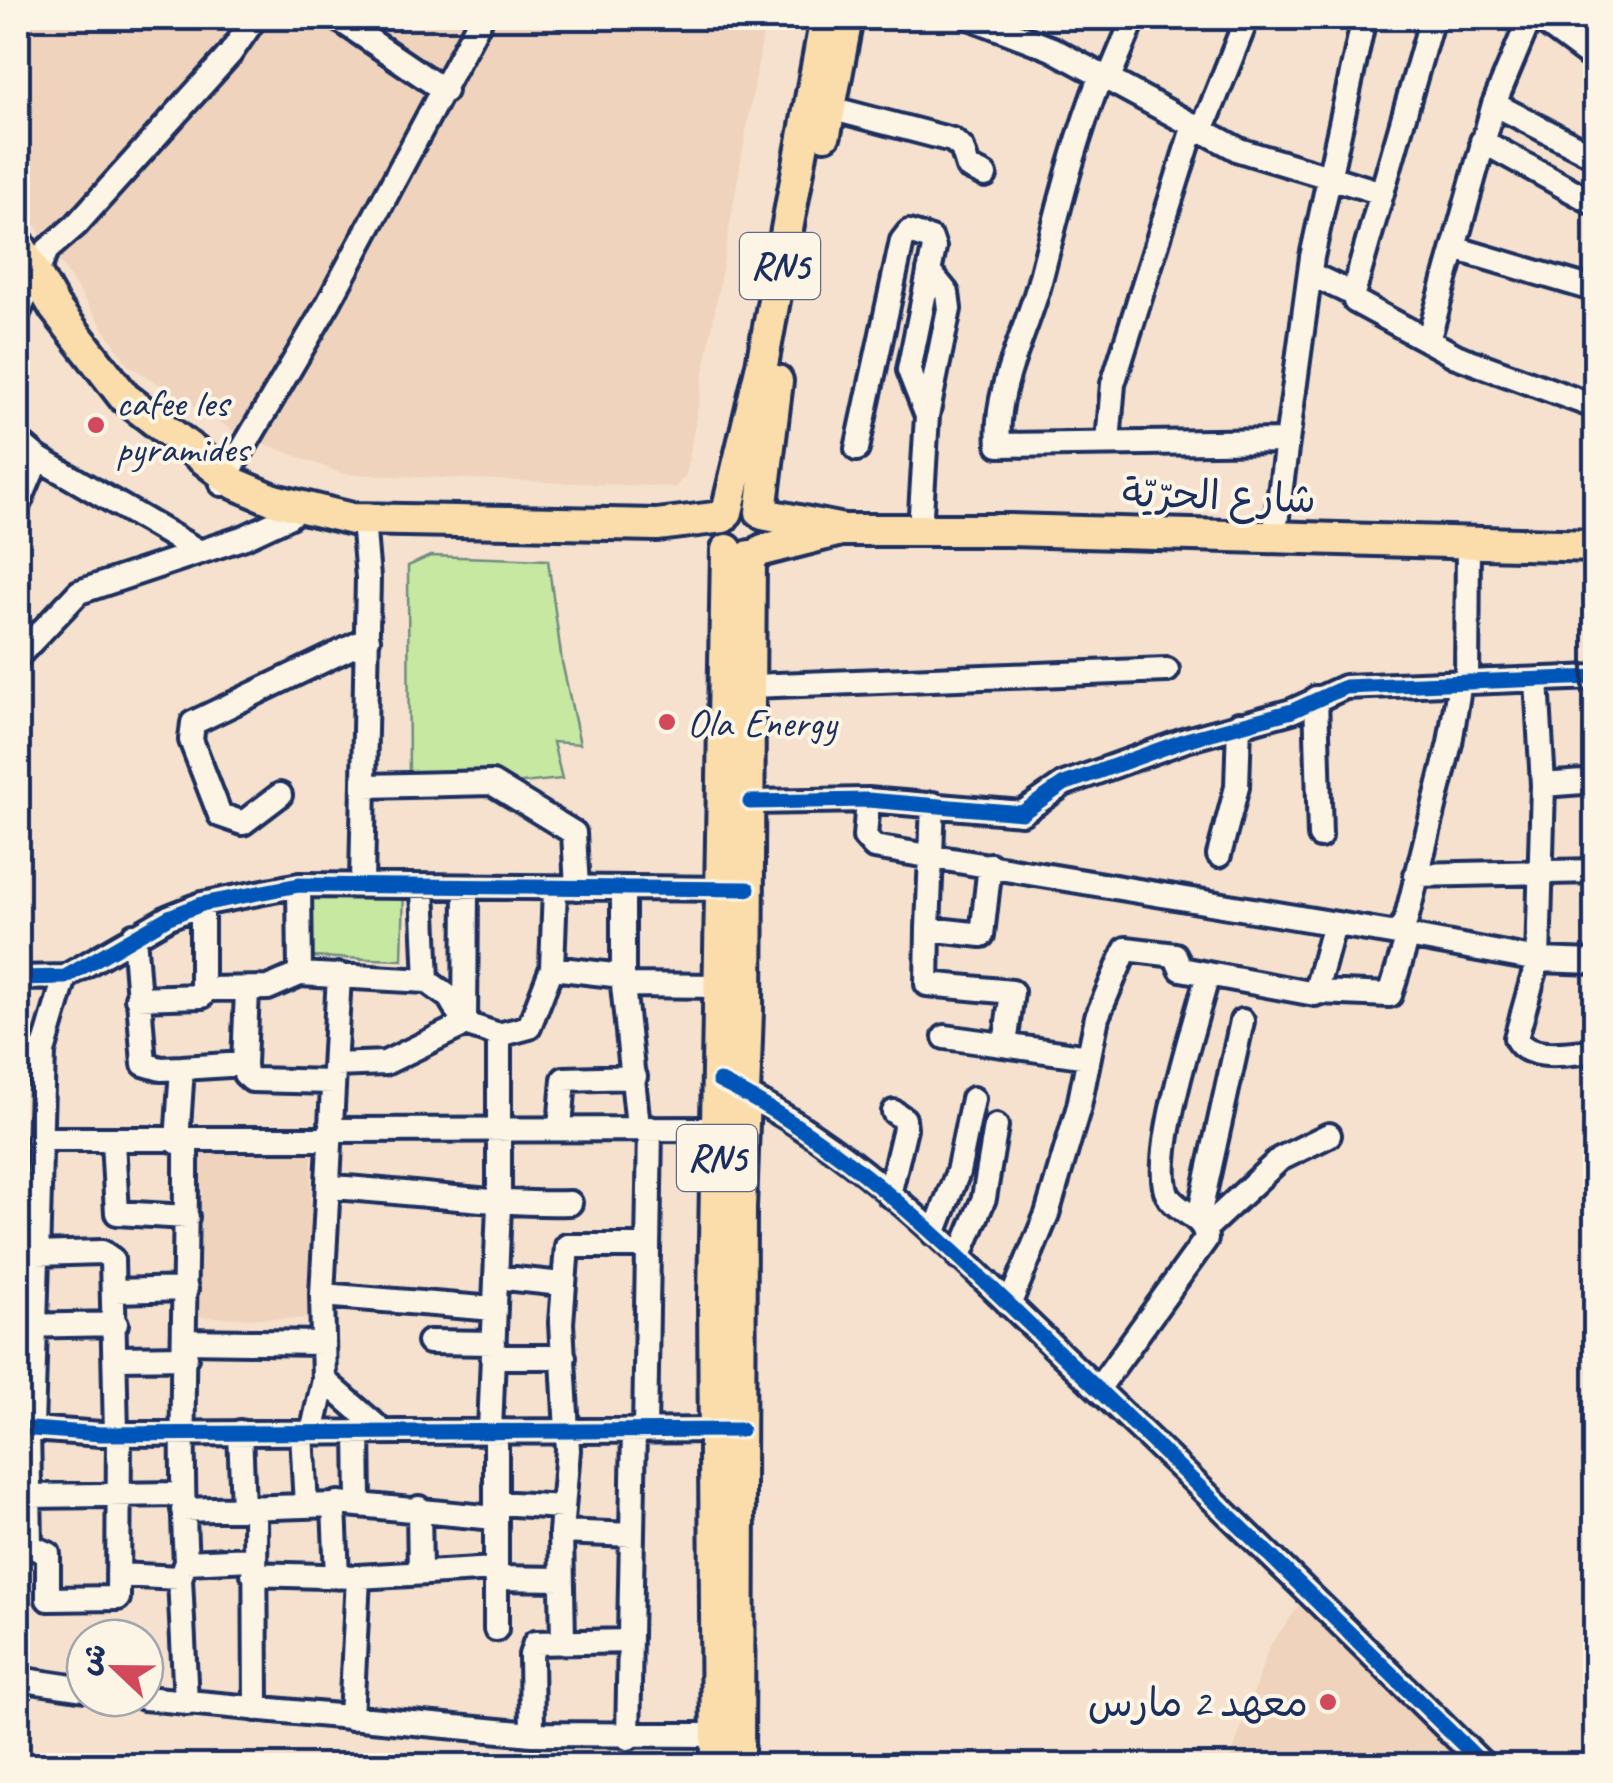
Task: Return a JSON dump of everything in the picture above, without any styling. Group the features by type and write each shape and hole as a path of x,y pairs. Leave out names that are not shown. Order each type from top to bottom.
{"main road":[{"name":"RN5","path":"717,1750 728,1430 736,889 736,538 762,365 826,18"},
{"name":"RN5","path":"762,513 783,344 847,18"},
{"path":"18,243 26,288 104,376 159,428 224,480 290,516 364,525"},
{"path":"224,480 274,500 364,525"},
{"path":"736,538 770,528 762,513"},
{"name":"شارع الحرّيّة","path":"762,513 840,530"},
{"name":"شارع الحرّيّة","path":"364,525 657,526 736,538 840,530 920,530 1596,546"},
{"name":"RN5","path":"732,1087 722,986 750,802 750,686 736,538"},
{"name":"RN5","path":"728,1430 738,1766"}],"street":[{"path":"26,288 47,250 76,225 230,54 255,18"},
{"path":"337,18 445,90"},
{"path":"224,480 445,90 481,18"},
{"path":"972,18 1052,49 1197,130 1256,158 1330,174 1382,193"},
{"path":"1134,18 1073,147 1040,281 1008,374 998,442 1002,446 1287,441"},
{"path":"1108,442 1113,384 1197,130 1247,18"},
{"path":"1274,538 1310,274 1364,18"},
{"path":"1432,18 1353,294 1355,301 1428,341 1511,378 1596,407"},
{"path":"1428,341 1482,141 1530,18"},
{"path":"1538,18 1596,61"},
{"path":"1494,104 1586,152"},
{"path":"830,108 952,140 962,148 968,167 985,175"},
{"path":"1482,141 1596,204"},
{"path":"857,449 902,241 909,232 923,234 933,243 929,271 946,293 949,308 927,416 920,530"},
{"path":"1454,248 1596,290"},
{"path":"1310,274 1353,294"},
{"path":"18,441 38,458 200,552"},
{"path":"18,505 38,458"},
{"path":"18,656 28,629 79,592 200,552 290,516"},
{"path":"362,884 368,639 364,525"},
{"path":"1009,1305 1047,1214 1090,1057 1097,1017 1129,946 1175,955 1178,968 1208,974 1318,992 1390,995 1463,682 1468,542"},
{"path":"280,795 243,823 220,814 190,740 192,723 368,639"},
{"path":"750,686 1167,670"},
{"path":"750,802 868,800 1022,813 1064,784 1239,724 1292,711 1355,685 1596,678"},
{"path":"1537,680 1542,784 1538,960 1516,1033 1518,1044 1547,1054 1596,1051"},
{"path":"1316,698 1320,836"},
{"path":"1219,855 1237,788 1239,724"},
{"path":"205,989 275,986 300,974 427,981 449,998 465,1024 498,1035 529,1027 552,968 574,834 506,789 476,781 366,786"},
{"path":"1542,784 1596,781"},
{"path":"868,800 865,837 870,845 1538,960 1596,962"},
{"path":"934,804 928,984 1012,992 1005,1045"},
{"path":"928,929 983,934 990,865"},
{"path":"1416,875 1596,871"},
{"path":"18,978 65,977 134,935 202,904 299,885 736,889"},
{"path":"299,885 300,974"},
{"path":"424,888 427,981"},
{"path":"465,1024 466,888"},
{"path":"624,890 622,980 644,1127 647,1246 632,1535 628,1738"},
{"path":"138,998 200,997 205,989 202,904"},
{"path":"1318,992 1334,924"},
{"path":"134,935 144,1064 182,1068 244,1064"},
{"path":"552,968 622,980 722,986"},
{"path":"1201,1224 1168,1198 1164,1182 1170,1130 1208,974"},
{"path":"306,1506 307,1433 324,1380 322,1295 340,975"},
{"path":"30,1250 106,1253 112,1258 117,1358 118,1598 48,1599 48,1554 24,1547 30,1250 27,1188 44,1052 65,977"},
{"path":"247,990 244,1064 245,1074 252,1080 334,1074 385,1063 465,1024"},
{"path":"1098,1390 1204,1243 1201,1224 1242,1021"},
{"path":"496,1629 493,1431 499,1205 498,1035"},
{"path":"946,1037 1090,1057"},
{"path":"18,1054 44,1052"},
{"path":"182,1068 186,1217 182,1432 186,1703"},
{"path":"560,1127 564,1079 634,1078"},
{"path":"732,1087 814,1135 934,1234 1485,1766"},
{"path":"934,1234 958,1172 972,1099"},
{"path":"889,1194 905,1128 904,1119 894,1112"},
{"path":"959,1258 984,1198 996,1126"},
{"path":"32,1135 182,1142 560,1127 730,1128"},
{"path":"1201,1224 1284,1157 1329,1135"},
{"path":"113,1140 117,1214 186,1217"},
{"path":"328,1187 400,1191 499,1205 570,1203"},
{"path":"563,1642 561,1532 566,1431 562,1284 567,1246 647,1246"},
{"path":"496,1276 562,1284"},
{"path":"115,1291 186,1289"},
{"path":"322,1295 495,1309"},
{"path":"26,1326 116,1324"},
{"path":"428,1342 564,1357"},
{"path":"117,1358 185,1349 321,1343"},
{"path":"324,1380 369,1431 360,1502"},
{"path":"26,1428 117,1434 728,1430"},
{"path":"240,1432 249,1508 256,1709"},
{"path":"24,1494 118,1494 249,1508 360,1502 496,1511 562,1507"},
{"path":"334,1505 347,1577 351,1718"},
{"path":"419,1508 420,1572"},
{"path":"561,1532 632,1535"},
{"path":"118,1575 252,1566 347,1577 420,1572 561,1579"},
{"path":"532,1734 532,1648 537,1642 630,1642"},
{"path":"18,1679 65,1686"},
{"path":"165,1700 532,1734 628,1738 717,1750"}],"shaded area":[{"path":"18,18 766,18 686,475 675,487 343,474 237,433 128,365 18,199"},
{"path":"200,1141 312,1143 308,1319 196,1317"},
{"name":"معهد 2 مارس","path":"1305,1597 1468,1765 1228,1766 1269,1647"}],"green space":[{"path":"430,556 548,560 562,662 580,744 553,742 562,779 471,788 434,799 409,790 408,566"},
{"path":"309,884 404,887 402,960 307,957"}],"cycle path":[{"path":"750,802 868,800 1022,813 1064,784 1186,740 1292,711 1345,687 1596,677"},
{"path":"18,978 65,977 169,917 202,904 299,885 748,889"},
{"path":"719,1081 815,1138 903,1206 1485,1766"},
{"path":"18,1428 101,1434 741,1430"}],"place":[{"name":"cafee les pyramides","path":"96,425"},
{"name":"Ola Energy","path":"667,722"},
{"name":"معهد 2 مارس","path":"1328,1702"}]}
